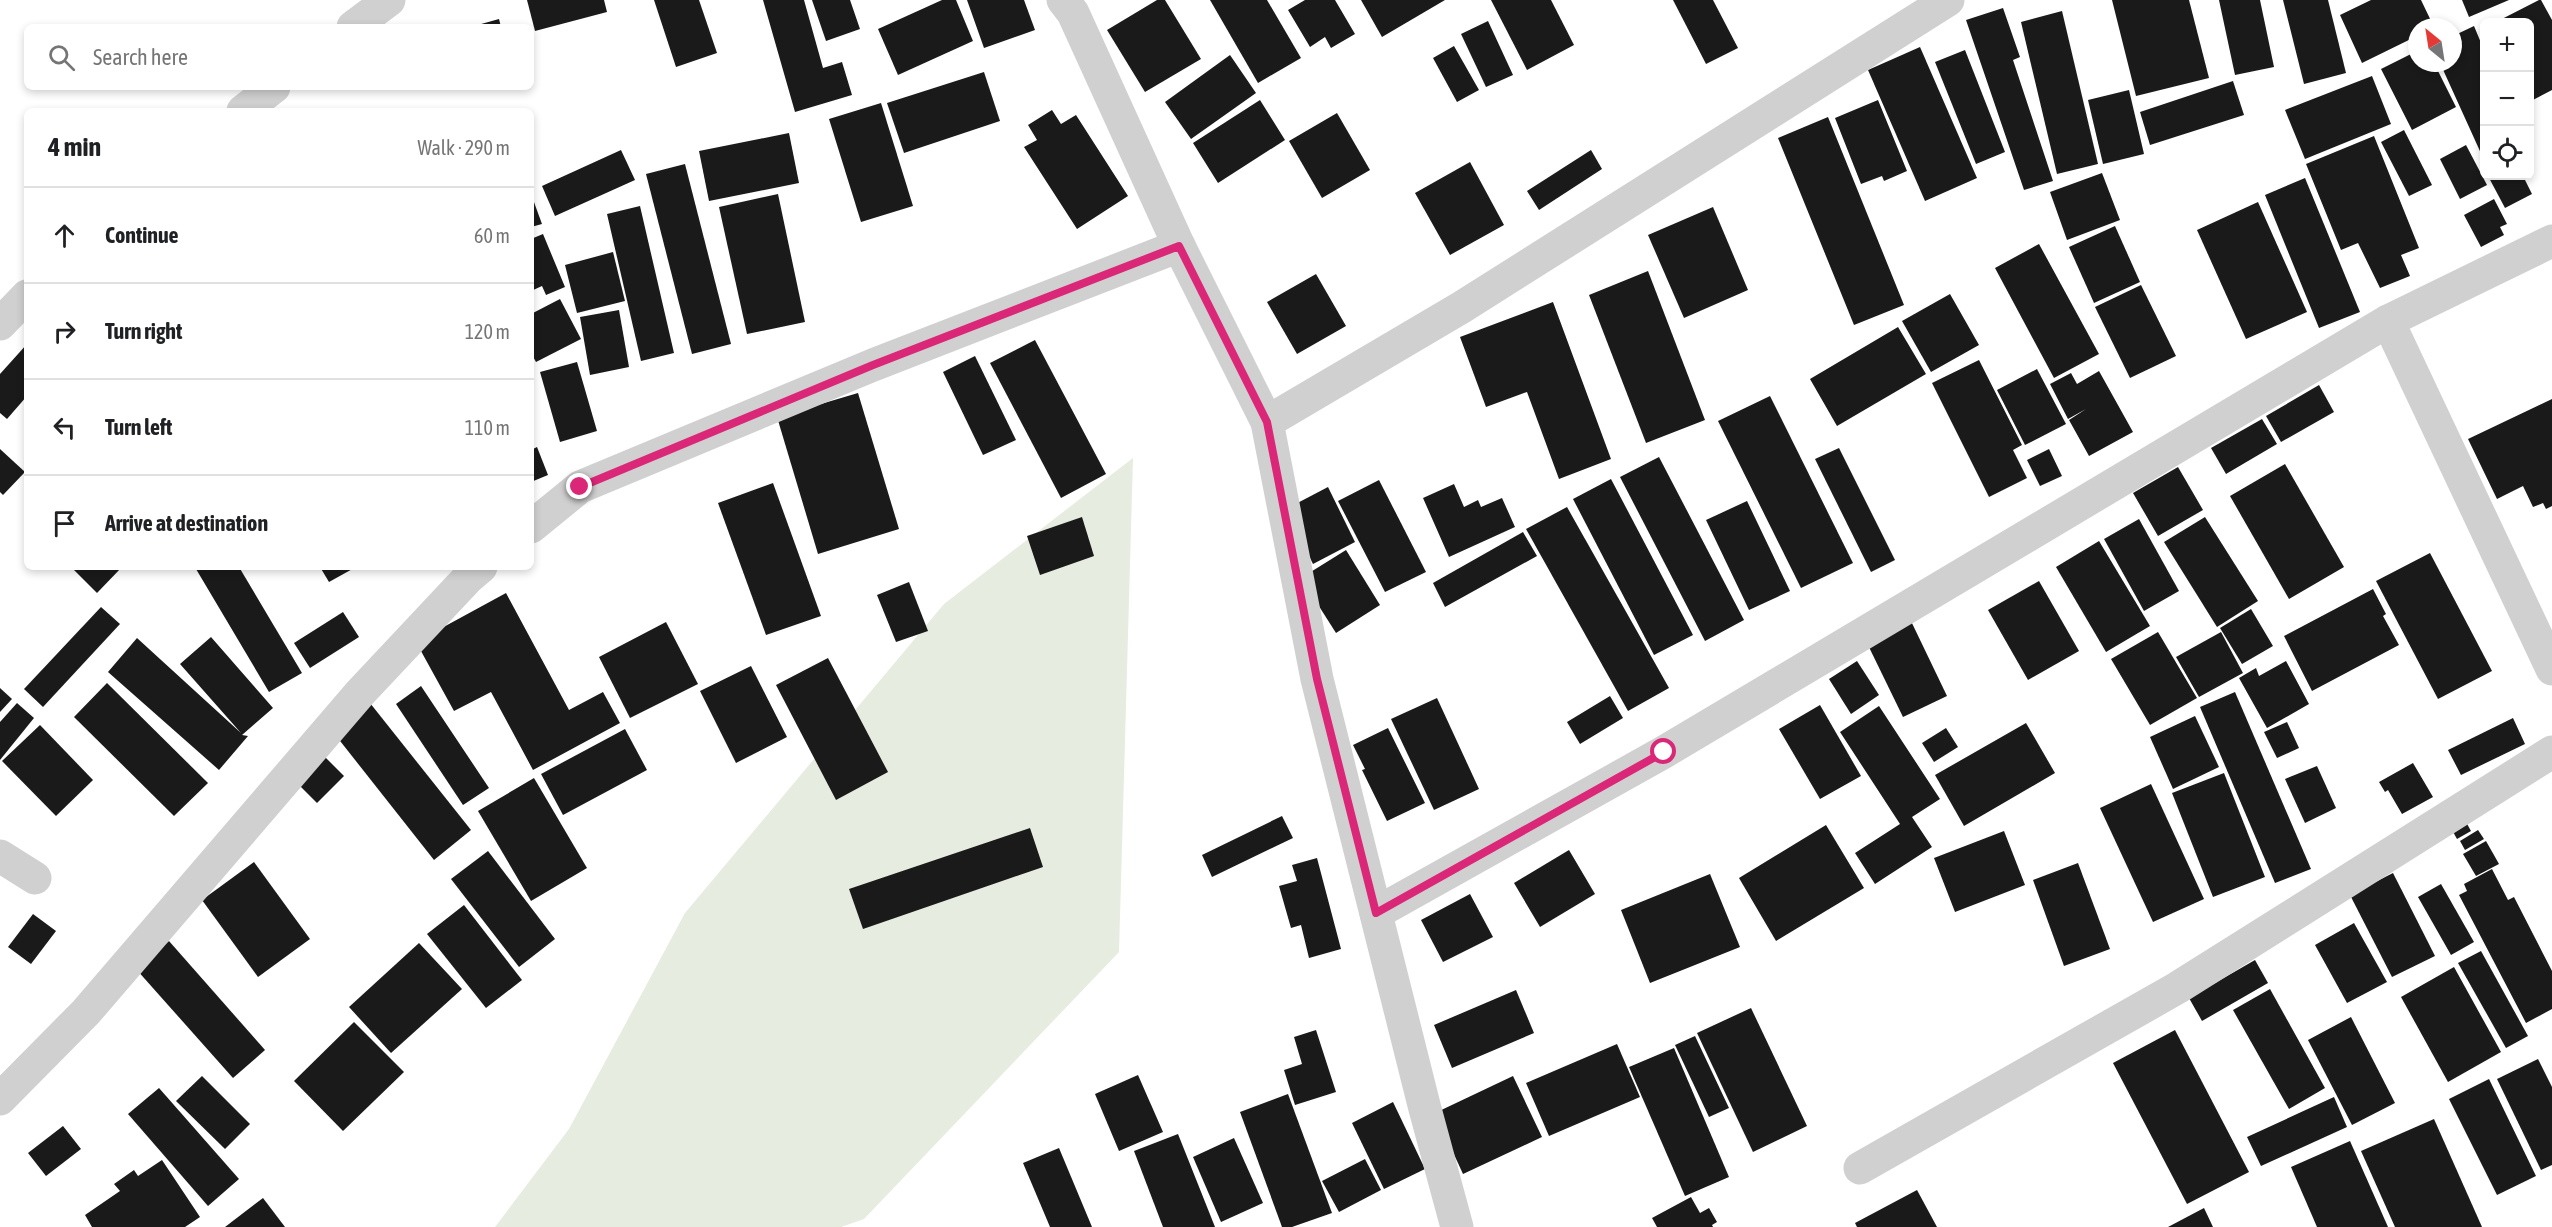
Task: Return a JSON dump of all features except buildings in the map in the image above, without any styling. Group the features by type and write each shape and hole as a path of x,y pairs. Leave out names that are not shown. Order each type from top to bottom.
{"street":[{"path":"357,24 389,0"},
{"path":"1267,422 1462,307 1948,0"},
{"path":"1076,4 1179,246 1267,422 1317,679 1457,1227"},
{"path":"247,108 270,90"},
{"path":"1376,913 1664,752 2388,321 2552,241"},
{"path":"534,524 580,487 873,365 1179,246"},
{"path":"0,324 24,299"},
{"path":"2388,321 2552,669"},
{"path":"0,1099 86,1012 360,693 477,570"},
{"path":"1860,1167 2177,988 2552,752"},
{"path":"0,856 35,878"}],"shaded area":[{"path":"1133,458 1119,952 864,1219 841,1227 495,1227 569,1129 685,913 944,604"}],"route":[{"path":"580,487 873,365 1179,246 1267,422 1317,679 1376,913 1664,752"}]}
